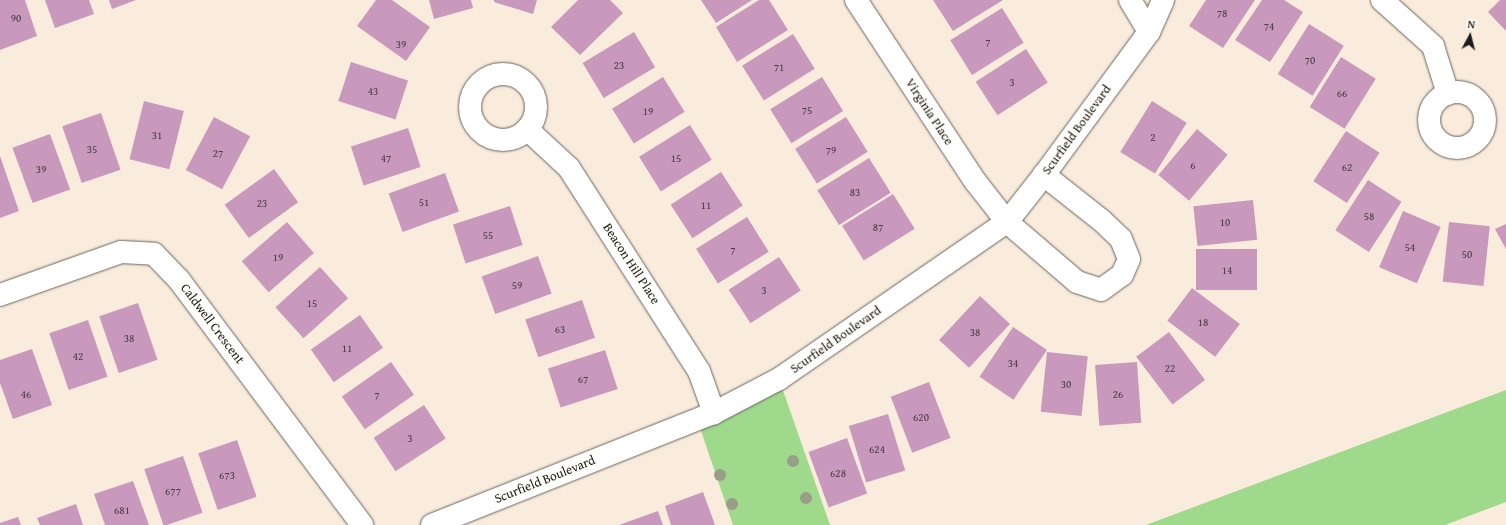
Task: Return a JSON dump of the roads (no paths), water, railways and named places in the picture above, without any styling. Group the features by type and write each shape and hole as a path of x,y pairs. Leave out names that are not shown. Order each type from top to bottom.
{"street":[{"name":"Virginia Place","path":"856,0 975,181 1006,222 1077,282 1101,290 1122,276 1129,259 1121,240 1101,220 1044,175"},
{"path":"1130,0 1150,32"},
{"name":"Scurfield Boulevard","path":"432,525 714,413 779,379 1006,222 1044,175 1150,32 1163,0"},
{"path":"1382,0 1433,46 1448,94"},
{"name":"Beacon Hill Place","path":"527,129 569,168 699,371 714,413"},
{"name":"Caldwell Crescent","path":"0,295 121,252 154,254 179,280 362,525"}]}
